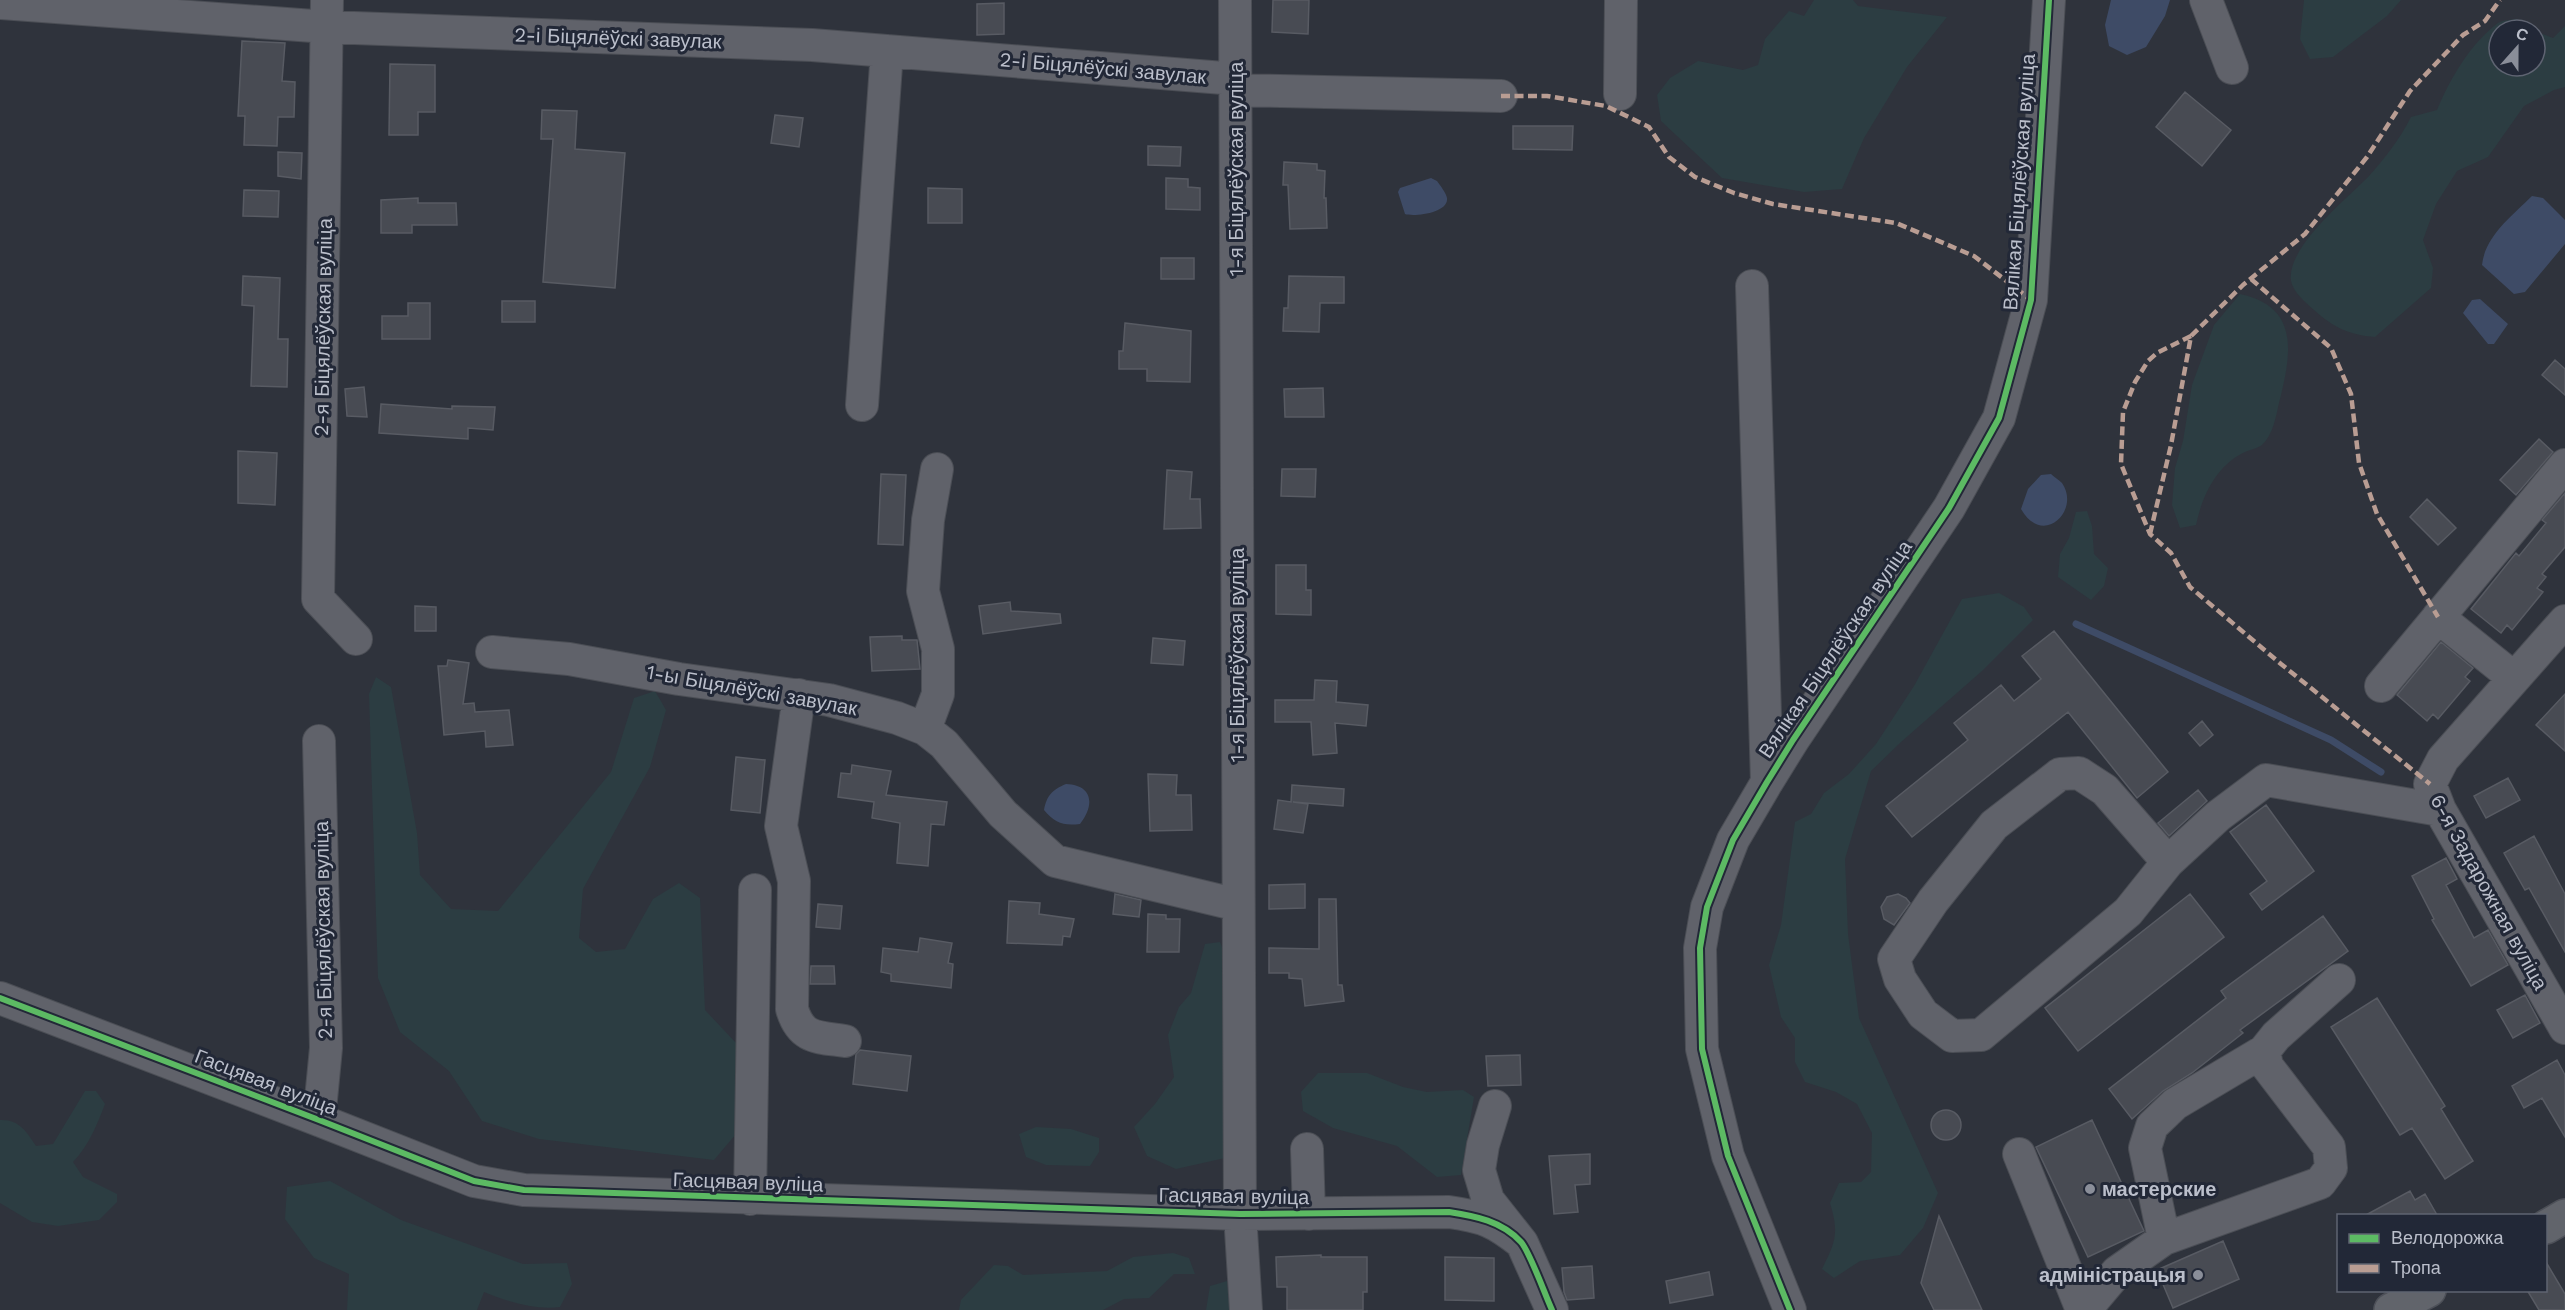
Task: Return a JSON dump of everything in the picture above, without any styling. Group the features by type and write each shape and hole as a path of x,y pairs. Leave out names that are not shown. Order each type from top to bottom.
{"main road":[{"path":"2547,1226 2565,1216"},
{"path":"2391,1310 2425,1292"}],"street":[{"name":"1-я Біцялёўская вуліца","path":"1235,0 1240,1214 1246,1310"},
{"path":"1620,94 1621,0"},
{"name":"Вялікая Біцялёўская вуліца","path":"1790,1310 1728,1156 1702,1049 1700,948 1707,907 1733,840 1767,782 1949,508 1999,418 2031,300 2049,0"},
{"path":"2206,0 2232,68"},
{"name":"2-і Біцялёўскі завулак","path":"0,3 327,14 812,45 1236,85 1501,96"},
{"name":"2-я Біцялёўская вуліца","path":"327,14 318,599 356,639"},
{"path":"862,405 887,51"},
{"path":"1752,286 1767,782"},
{"path":"2380,686 2565,465"},
{"path":"925,729 938,694 938,649 922,591 928,520 937,470"},
{"path":"2438,617 2514,678"},
{"name":"6-я Задарожная вуліца","path":"2565,621 2442,759 2430,784 2440,810 2565,1028"},
{"name":"1-ы Біцялёўскі завулак","path":"492,652 569,659 679,679 799,695 829,700 897,718 925,729 944,744 1003,814 1055,861 1238,905"},
{"path":"799,695 781,826 794,881 792,1009 797,1025 806,1033 845,1041"},
{"name":"2-я Біцялёўская вуліца","path":"319,741 326,1048 319,1120"},
{"path":"2168,862 2105,790 2079,773 2060,774 1994,825 1933,901 1894,959 1900,979 1923,1014 1952,1036 1981,1035 2128,912 2168,862 2218,816 2266,780 2440,810"},
{"path":"750,1199 754,890"},
{"path":"2164,1239 2145,1148 2152,1126 2175,1104 2264,1051 2276,1036 2339,980"},
{"name":"Гасцявая вуліца","path":"0,998 474,1181 524,1190 1240,1214 1449,1212 1479,1216 1496,1223 1522,1243"},
{"path":"2019,1154 2084,1310 2117,1272 2164,1239 2320,1183 2331,1168 2329,1148 2267,1066 2264,1051"},
{"path":"1495,1106 1483,1145 1479,1170 1488,1200 1522,1243 1552,1310"},
{"path":"1307,1149 1309,1214"}],"shaded area":[{"path":"1814,0 1853,0 1858,6 1947,17 1907,67 1864,138 1842,189 1804,192 1722,178 1661,121 1657,95 1670,78 1698,61 1743,70 1758,65 1765,39 1789,11 1804,16"},
{"path":"2304,0 2401,0 2387,16 2333,57 2310,59 2300,39"},
{"path":"2565,26 2565,87 2554,90 2524,106 2488,157 2457,171 2436,204 2423,240 2433,268 2431,288 2375,337 2349,332 2321,316 2294,289 2291,281 2292,268 2298,253 2320,224 2381,162 2411,117 2437,110 2455,74 2487,32 2487,78 2547,78 2547,36 2553,38"},
{"path":"2240,294 2260,300 2274,310 2287,335 2287,368 2275,419 2269,436 2262,445 2232,460 2217,475 2206,494 2196,525 2180,528 2172,505 2175,468 2183,441 2192,385 2214,325"},
{"path":"2087,511 2092,526 2094,554 2108,568 2104,586 2091,600 2058,577 2060,554 2069,538 2076,512"},
{"path":"1999,593 2024,607 2033,620 1982,671 1871,771 1845,859 1848,934 1859,1018 1938,1193 1923,1228 1900,1255 1860,1261 1834,1278 1822,1269 1835,1237 1835,1222 1830,1203 1839,1183 1861,1182 1871,1172 1872,1133 1857,1104 1836,1092 1805,1082 1795,1062 1795,1038 1781,1017 1769,965 1781,925 1795,822 1811,814 1824,793 1849,774 1876,744 1914,686 1962,599"},
{"path":"376,677 391,687 417,833 420,875 451,909 498,911 611,772 634,698 655,691 666,710 650,767 583,889 579,938 596,952 625,949 653,899 679,883 700,898 705,1010 737,1044 736,1134 714,1160 539,1139 482,1121 449,1071 400,1032 378,978 369,694"},
{"path":"1220,942 1225,955 1225,1158 1176,1169 1147,1156 1134,1127 1155,1104 1174,1077 1168,1035 1179,1007 1191,993 1205,944"},
{"path":"1318,1073 1367,1073 1403,1087 1427,1092 1463,1090 1474,1097 1461,1175 1437,1177 1397,1146 1333,1128 1303,1111 1301,1092"},
{"path":"85,1091 96,1091 105,1104 88,1142 73,1162 83,1177 117,1194 117,1202 99,1220 58,1226 32,1222 0,1203 0,1120 17,1124 26,1131 36,1146 53,1144"},
{"path":"1036,1127 1071,1129 1099,1138 1099,1152 1090,1166 1046,1165 1026,1157 1019,1134"},
{"path":"330,1181 401,1220 523,1264 567,1263 572,1284 560,1307 522,1304 484,1292 477,1310 347,1310 349,1274 314,1258 285,1219 287,1187"},
{"path":"1173,1253 1189,1258 1195,1274 1174,1274 1149,1298 1124,1299 1103,1310 959,1310 961,1300 994,1265 1008,1266 1023,1275 1107,1271 1133,1257"},
{"path":"1227,1281 1230,1310 1206,1310 1210,1286"}],"water":[{"path":"2111,0 2170,0 2165,16 2146,47 2127,55 2109,46 2105,25"},
{"path":"1431,178 1437,181 1444,191 1447,198 1446,203 1443,207 1430,213 1405,214 1398,192 1400,188"},
{"path":"2532,196 2543,198 2565,220 2565,244 2525,292 2514,294 2482,265 2488,245 2494,236"},
{"path":"2480,299 2508,324 2494,344 2488,344 2463,313 2472,300"},
{"path":"2051,474 2062,483 2067,493 2067,504 2057,521 2049,525 2039,525 2030,520 2021,509 2028,489 2041,475"},
{"path":"1066,784 1082,788 1089,797 1088,810 1080,824 1060,823 1044,810 1051,794"}],"building":[{"path":"1273,0 1309,0 1308,34 1272,32"},
{"path":"1004,3 1004,34 977,35 977,4"},
{"path":"242,41 285,43 282,81 295,82 294,117 278,117 277,146 244,145 245,116 238,116"},
{"path":"390,64 435,65 435,112 418,112 418,135 389,135"},
{"path":"2185,92 2231,130 2202,166 2156,127"},
{"path":"542,110 577,111 575,149 625,153 615,288 543,282 553,139 541,139"},
{"path":"775,115 803,118 799,147 771,143"},
{"path":"1513,126 1573,126 1572,150 1513,149"},
{"path":"1148,146 1181,147 1180,166 1148,165"},
{"path":"278,152 302,153 301,179 278,176"},
{"path":"1284,162 1317,164 1317,170 1325,171 1324,198 1326,198 1327,228 1290,229 1288,185 1283,185"},
{"path":"1166,178 1188,179 1188,187 1200,188 1200,210 1166,209"},
{"path":"928,188 962,189 962,223 928,223"},
{"path":"244,190 279,191 278,217 243,216"},
{"path":"418,198 418,203 456,203 457,225 412,225 412,233 381,233 381,200"},
{"path":"1161,258 1194,258 1194,279 1161,279"},
{"path":"243,276 280,278 278,339 288,339 287,387 251,386 254,306 242,305"},
{"path":"1289,276 1344,277 1344,303 1320,303 1319,332 1283,331 1284,308 1288,308"},
{"path":"502,301 535,301 535,322 502,322"},
{"path":"408,303 430,303 430,339 382,339 382,316 408,316"},
{"path":"1125,323 1191,331 1190,382 1147,381 1147,369 1119,369 1119,351 1123,351"},
{"path":"2555,360 2565,369 2565,395 2542,375"},
{"path":"364,387 367,417 347,416 345,389"},
{"path":"1323,388 1324,417 1285,417 1284,389"},
{"path":"381,404 452,409 452,406 495,407 493,430 468,428 468,439 379,433"},
{"path":"2539,439 2553,452 2516,495 2500,480"},
{"path":"238,451 277,453 275,505 238,503"},
{"path":"1282,469 1316,469 1315,497 1281,496"},
{"path":"1167,470 1192,472 1190,499 1200,499 1201,528 1164,529"},
{"path":"881,474 906,475 903,545 878,544"},
{"path":"2565,493 2565,547 2542,574 2546,577 2537,588 2543,592 2512,630 2507,625 2501,633 2471,609 2516,553 2519,556 2546,523 2542,520"},
{"path":"2427,499 2456,528 2438,545 2410,517"},
{"path":"1276,565 1306,565 1306,590 1311,590 1311,615 1276,614"},
{"path":"1010,602 1011,611 1060,614 1061,623 983,634 979,606"},
{"path":"415,606 436,607 436,631 415,631"},
{"path":"2054,631 2168,772 2137,798 2068,712 1912,837 1886,806 1968,740 1954,723 2001,685 2014,701 2041,679 2022,656"},
{"path":"902,636 902,640 917,640 920,669 872,671 870,637"},
{"path":"1153,638 1185,641 1183,665 1151,663"},
{"path":"2441,642 2473,668 2465,677 2470,681 2438,719 2433,714 2427,721 2397,695"},
{"path":"448,660 469,663 463,704 474,703 475,712 509,710 513,745 486,747 485,731 444,735 438,666 447,666"},
{"path":"1315,680 1337,681 1336,702 1368,705 1366,726 1335,723 1337,753 1313,755 1311,722 1275,722 1275,700 1314,700"},
{"path":"2565,694 2565,751 2536,725"},
{"path":"2202,721 2213,735 2200,746 2189,733"},
{"path":"736,757 765,760 760,813 731,810"},
{"path":"852,765 891,771 886,795 947,802 944,825 931,824 928,866 897,863 900,823 872,818 874,802 838,797 841,773 851,774"},
{"path":"1148,774 1177,775 1176,795 1191,795 1192,830 1150,831"},
{"path":"2508,778 2520,800 2486,818 2474,796"},
{"path":"1292,785 1344,789 1343,806 1293,802 1308,804 1303,833 1274,829 1278,800 1291,802"},
{"path":"2198,790 2207,801 2169,836 2158,823"},
{"path":"2266,805 2314,871 2262,910 2250,894 2267,881 2230,832"},
{"path":"2534,836 2565,894 2565,952 2529,888 2525,890 2504,853"},
{"path":"2446,858 2457,879 2446,885 2474,938 2488,930 2508,965 2471,986 2432,920 2434,919 2412,876"},
{"path":"1305,884 1305,908 1269,909 1269,885"},
{"path":"1115,894 1141,900 1139,917 1113,914"},
{"path":"1898,894 1910,903 1894,925 1884,919 1881,907 1887,897"},
{"path":"2190,894 2224,937 2078,1051 2045,1008"},
{"path":"1319,899 1336,899 1338,985 1342,985 1344,1001 1305,1006 1302,979 1289,978 1289,973 1269,973 1269,948 1319,949"},
{"path":"1009,901 1040,903 1039,914 1074,919 1070,937 1063,936 1062,945 1007,943"},
{"path":"818,904 842,906 840,929 816,927"},
{"path":"1148,914 1166,915 1166,919 1180,919 1179,952 1147,952"},
{"path":"2323,916 2348,951 2240,1030 2243,1033 2192,1073 2163,1091 2132,1119 2109,1089 2226,998 2221,991"},
{"path":"920,938 952,943 948,963 953,964 951,988 891,981 891,974 881,972 883,948 918,952"},
{"path":"811,966 834,966 835,984 810,984"},
{"path":"2525,995 2540,1023 2513,1038 2497,1010"},
{"path":"2377,998 2445,1106 2441,1109 2473,1161 2445,1179 2412,1128 2400,1135 2331,1027"},
{"path":"860,1050 911,1056 907,1091 853,1084 856,1054"},
{"path":"1520,1055 1521,1085 1488,1086 1486,1056"},
{"path":"2557,1060 2565,1075 2565,1137 2542,1098 2524,1108 2512,1086"},
{"path":"1946,1110 1957,1114 1961,1125 1957,1136 1946,1140 1935,1136 1931,1125 1935,1114"},
{"name":"мастерские","path":"2092,1120 2144,1231 2088,1257 2036,1147"},
{"path":"1590,1154 1590,1184 1575,1185 1578,1212 1554,1214 1549,1156"},
{"path":"2410,1191 2415,1200 2425,1194 2436,1214 2368,1214"},
{"path":"1939,1216 1982,1310 1934,1310 1921,1283"},
{"name":"адміністрацыя","path":"2223,1241 2239,1279 2173,1308 2157,1270"},
{"path":"1321,1255 1321,1257 1367,1257 1367,1292 1363,1292 1363,1310 1287,1310 1287,1287 1277,1287 1276,1257"},
{"path":"1445,1257 1494,1258 1494,1301 1445,1300"},
{"path":"2547,1264 2565,1294 2565,1310 2539,1310 2528,1292 2547,1292"},
{"path":"1592,1266 1594,1298 1567,1300 1562,1268"},
{"path":"1709,1272 1713,1295 1670,1303 1666,1281"}],"waterway":[{"path":"2076,624 2331,740 2381,772"}],"marked path":[{"path":"2150,534 2171,445 2191,336 2243,285 2305,234 2367,157 2410,91 2463,35 2485,21 2500,0"},
{"path":"1501,96 1547,96 1606,106 1649,127 1669,157 1695,177 1734,193 1773,204 1896,223 1974,256 2031,300"},
{"path":"2251,279 2331,348 2351,394 2359,463 2377,514 2438,617"},
{"path":"2191,336 2157,353 2148,361 2135,382 2123,412 2121,464 2150,534 2171,553 2190,587 2430,784"}],"cycle path":[{"path":"1790,1310 1728,1156 1702,1049 1700,948 1707,907 1733,840 1767,782 1949,508 1999,418 2031,300 2049,0"},
{"path":"0,998 474,1181 524,1190 1240,1214 1449,1212 1469,1215 1497,1224 1514,1235 1529,1255 1552,1310"}],"place":[{"name":"мастерские","path":"2090,1189"},
{"name":"адміністрацыя","path":"2198,1275"}]}
